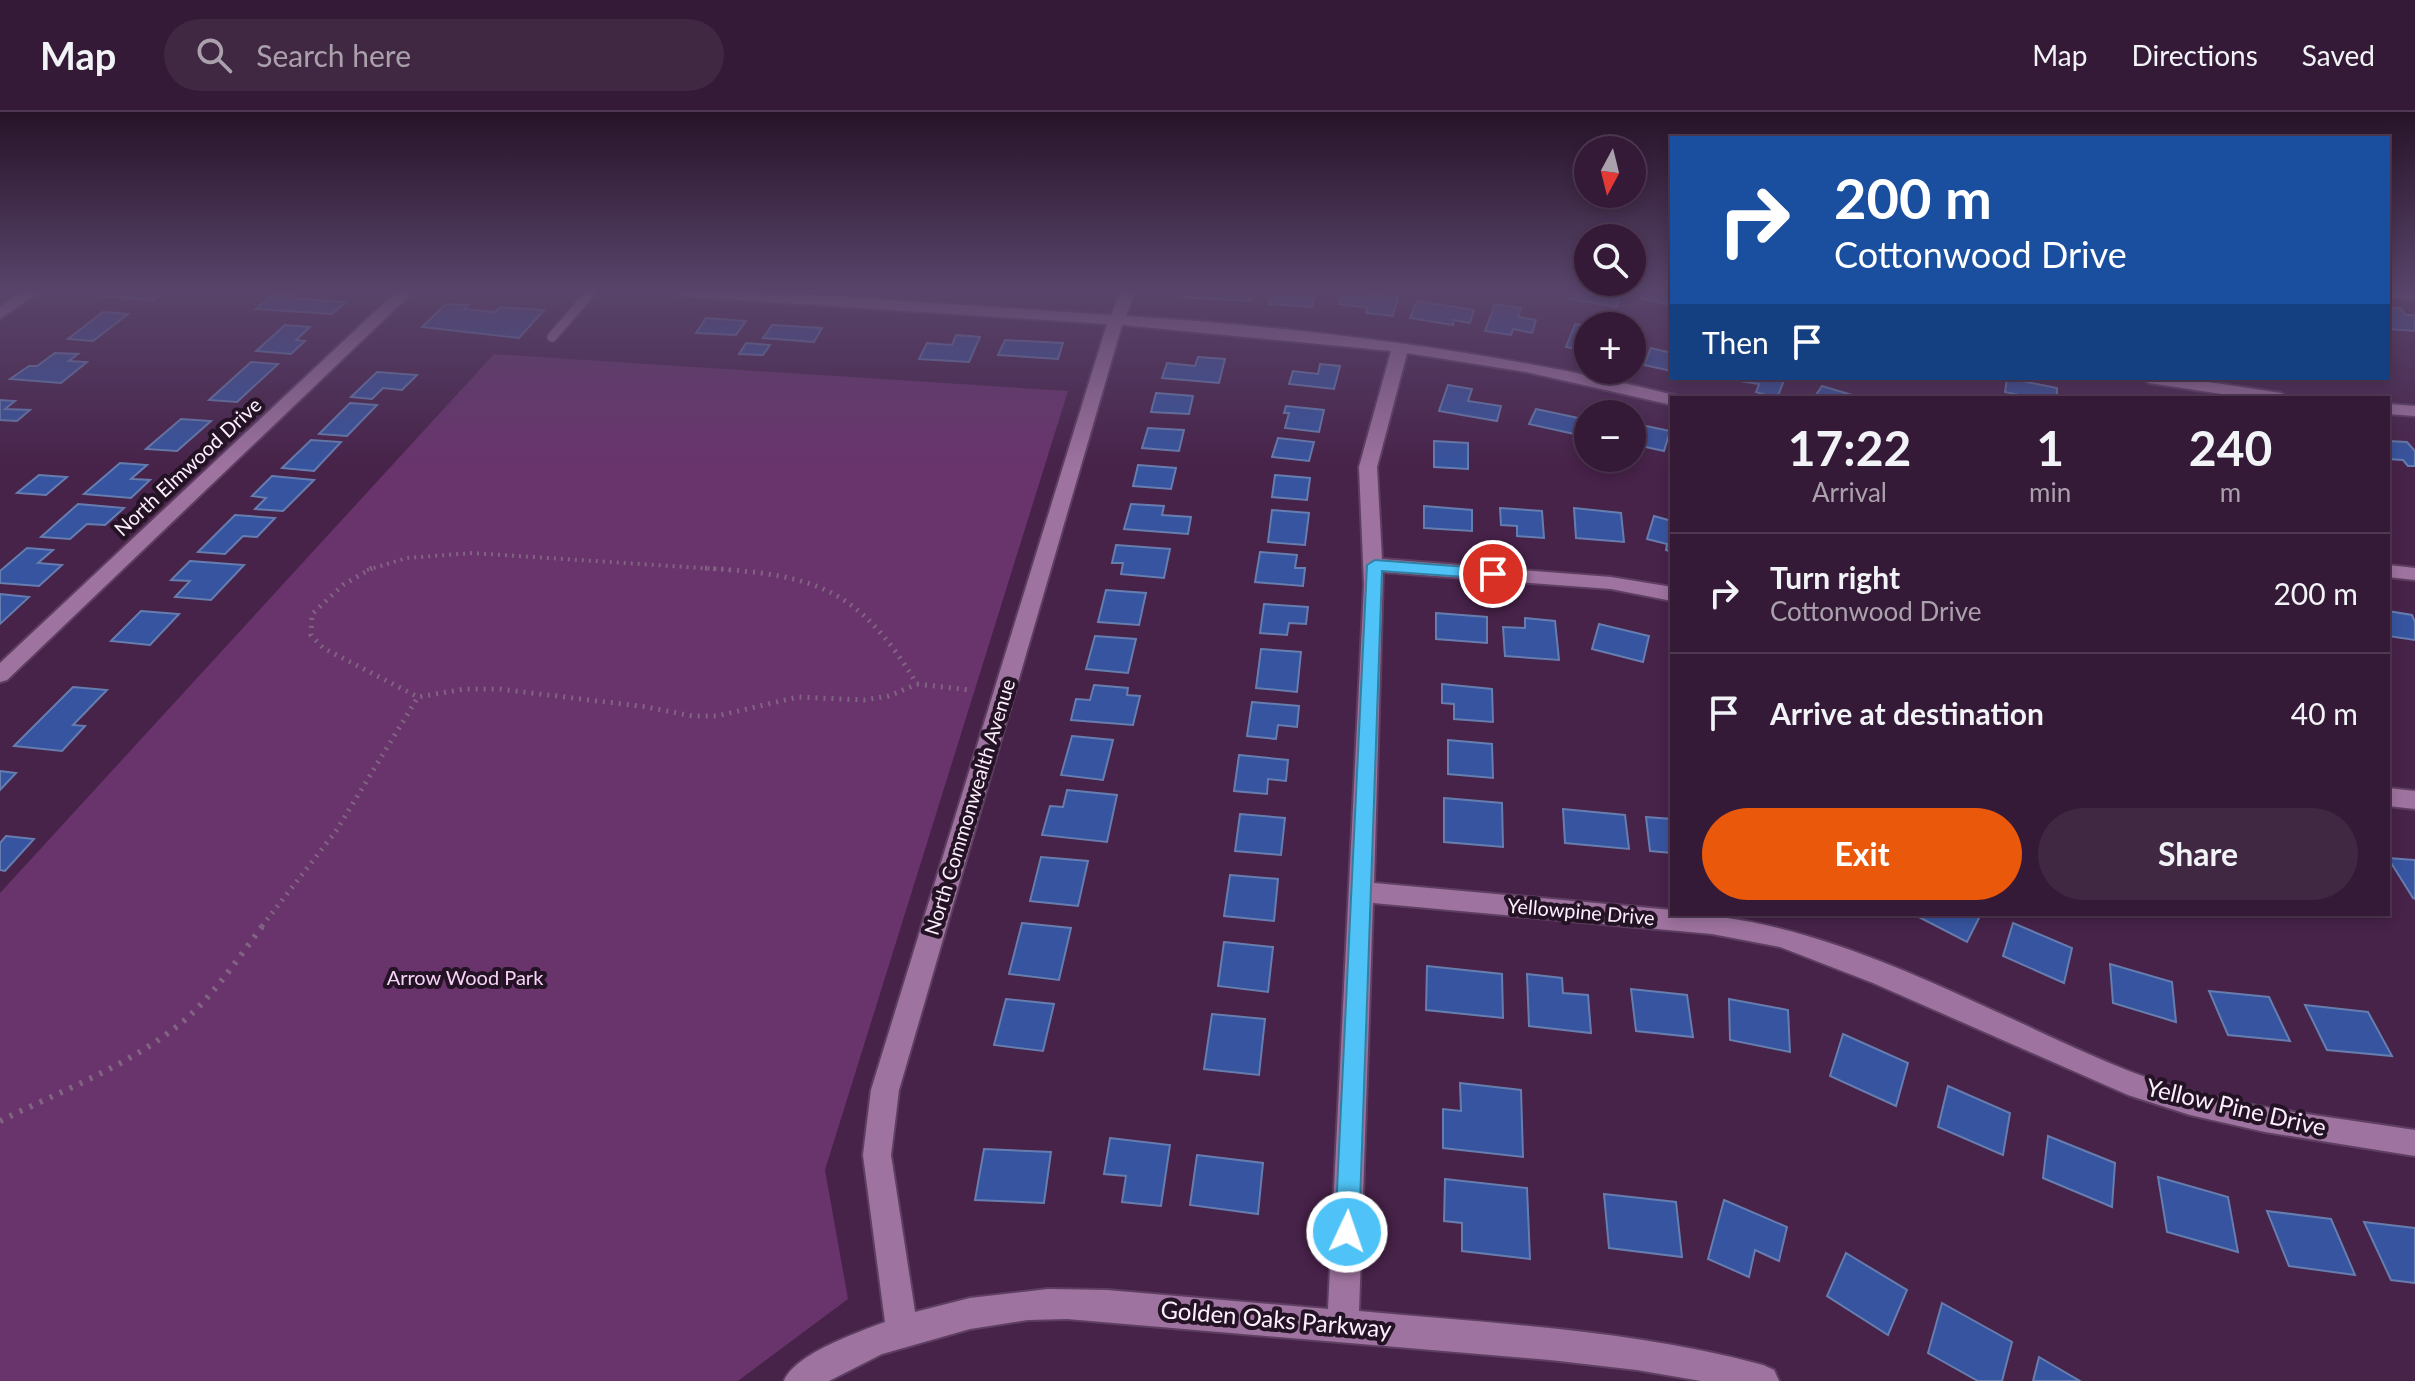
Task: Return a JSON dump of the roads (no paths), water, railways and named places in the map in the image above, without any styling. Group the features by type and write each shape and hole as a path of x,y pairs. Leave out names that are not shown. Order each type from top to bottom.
{"street":[{"name":"North Elmwood Drive","path":"0,675 343,350"},
{"name":"North Commonwealth Avenue","path":"902,1331 877,1155 885,1090 1107,350"},
{"path":"1343,1325 1375,565 1368,467 1399,350"},
{"path":"1414,350 1550,372 1670,400"},
{"path":"2162,380 2268,396"},
{"path":"2390,409 2415,411"},
{"path":"1375,565 1611,583 1670,594"},
{"path":"2390,571 2415,574"},
{"path":"2390,797 2415,800"},
{"name":"Yellowpine Drive","path":"1362,892 1712,924 1782,937 1828,953 1930,998"},
{"name":"Yellow Pine Drive","path":"1930,998 2072,1061 2190,1102 2265,1119 2415,1143"},
{"name":"Golden Oaks Parkway","path":"800,1381 902,1331 1027,1305 1094,1305 1343,1325 1654,1357 1720,1367 1763,1381"}],"park label":[{"name":"Arrow Wood Park","path":"465,978"}]}
